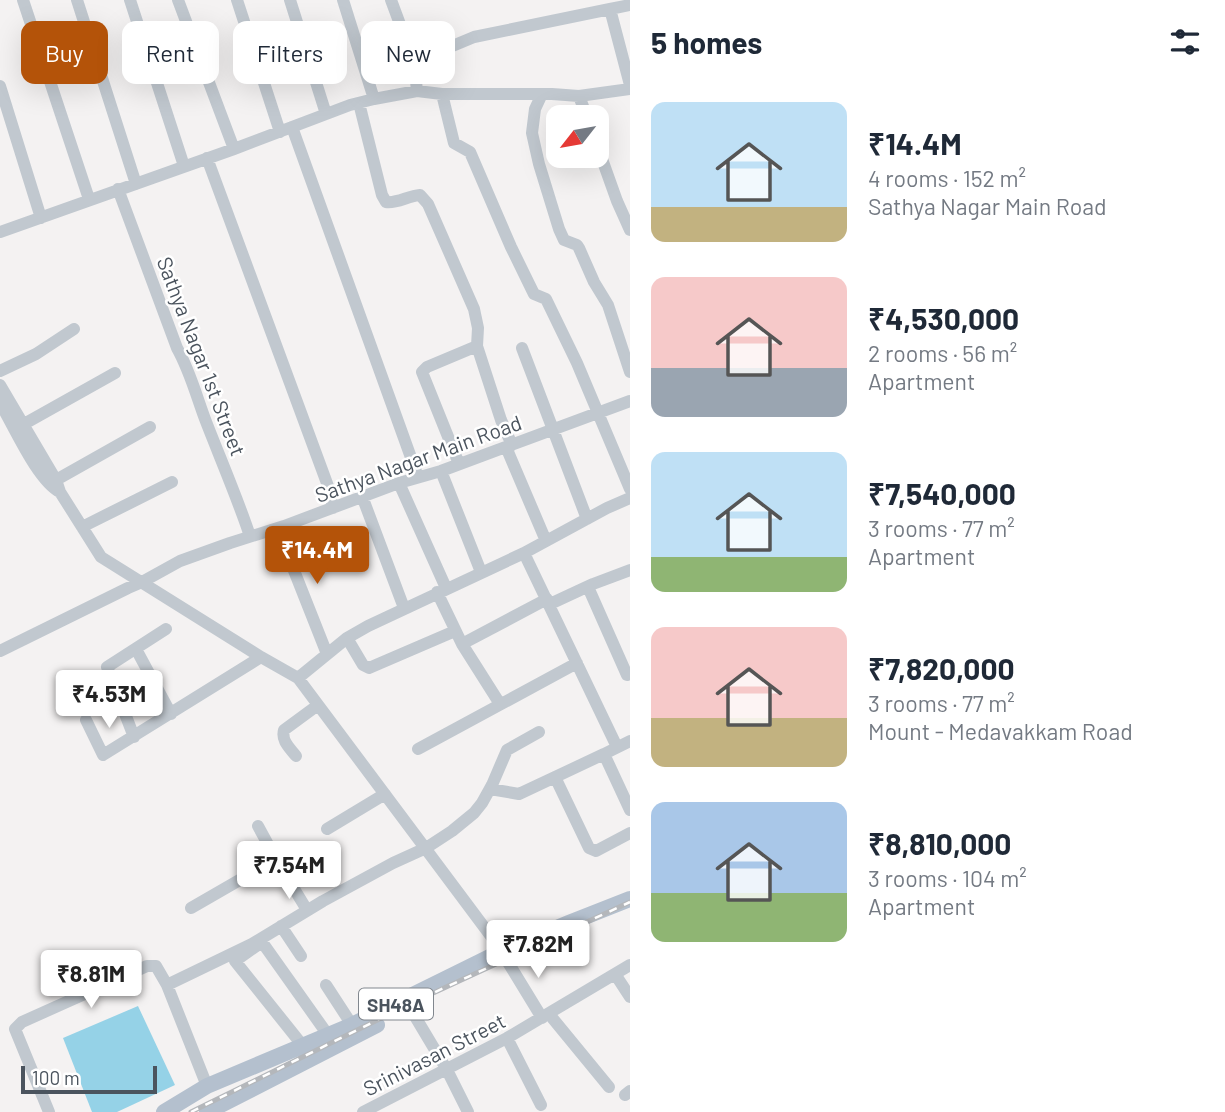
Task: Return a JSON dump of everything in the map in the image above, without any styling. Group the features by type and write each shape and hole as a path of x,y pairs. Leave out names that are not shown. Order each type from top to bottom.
{"main road":[{"name":"SH48A","path":"164,1112 207,1086 352,1025 569,923 630,900"},
{"name":"SH48A","path":"207,1112 410,1008 504,955 630,908"}],"street":[{"path":"23,0 89,199"},
{"path":"77,0 136,184"},
{"path":"130,0 184,166"},
{"path":"178,0 234,149"},
{"path":"237,0 418,477"},
{"path":"290,0 326,114"},
{"path":"343,0 374,99"},
{"path":"391,0 399,21"},
{"path":"455,45 474,37 630,5"},
{"path":"0,232 374,99 417,91 442,94 579,96 630,87 610,9"},
{"path":"416,84 417,91"},
{"path":"0,86 41,218"},
{"path":"442,94 454,143 470,152 534,294 546,299 577,363 630,489"},
{"path":"542,94 535,109 532,132 559,229 564,240 579,248 594,282 608,304 630,372"},
{"path":"579,96 582,105"},
{"path":"359,103 382,195 386,202 391,203 420,195 428,204 474,310 478,328 477,346 509,446 546,541"},
{"path":"207,158 328,486 333,508"},
{"path":"605,168 630,230"},
{"name":"Sathya Nagar 1st Street","path":"118,190 250,536"},
{"path":"0,372 36,354 74,329"},
{"path":"459,464 422,372 427,367 477,346"},
{"path":"522,348 587,519"},
{"path":"24,424 115,373"},
{"path":"0,385 101,557 298,678 426,848 545,1016 609,1087"},
{"name":"Sathya Nagar Main Road","path":"0,651 180,561 399,483 441,471 630,401"},
{"path":"0,403 51,488 150,427"},
{"path":"441,471 481,572"},
{"path":"82,527 172,482"},
{"path":"399,483 455,631 500,704"},
{"path":"362,496 404,608"},
{"path":"298,678 347,638 441,590 524,553 630,498"},
{"path":"281,527 301,591 327,654"},
{"path":"524,553 617,747"},
{"path":"462,644 548,602 630,570"},
{"path":"587,587 627,675"},
{"path":"134,737 107,667 166,629"},
{"path":"347,638 363,665 369,668 455,631"},
{"path":"136,649 172,714"},
{"path":"86,720 103,755 261,657"},
{"path":"418,749 577,663"},
{"path":"296,755 284,741 284,730 318,705"},
{"path":"167,985 252,944 307,910 426,848 452,831 474,813 490,789 506,750 539,732"},
{"path":"490,789 519,794 630,741"},
{"path":"604,754 630,810"},
{"path":"555,777 589,848 596,850 630,833"},
{"path":"327,829 385,794"},
{"path":"258,826 307,910"},
{"path":"191,908 276,859"},
{"path":"281,926 301,956"},
{"path":"303,1046 235,961 262,942 328,1035"},
{"name":"Srinivasan Street","path":"363,1112 507,1038 630,965"},
{"path":"49,1112 15,1029 22,1022 148,966 156,966 167,985 207,1086"},
{"path":"615,974 630,997"},
{"path":"326,985 352,1025"},
{"path":"410,1008 447,1070 468,1112"},
{"path":"507,1038 541,1105"}],"water":[{"path":"138,1006 175,1085 117,1112 92,1112 63,1038"}],"railway":[{"path":"191,1112 418,1000 630,902"}]}
